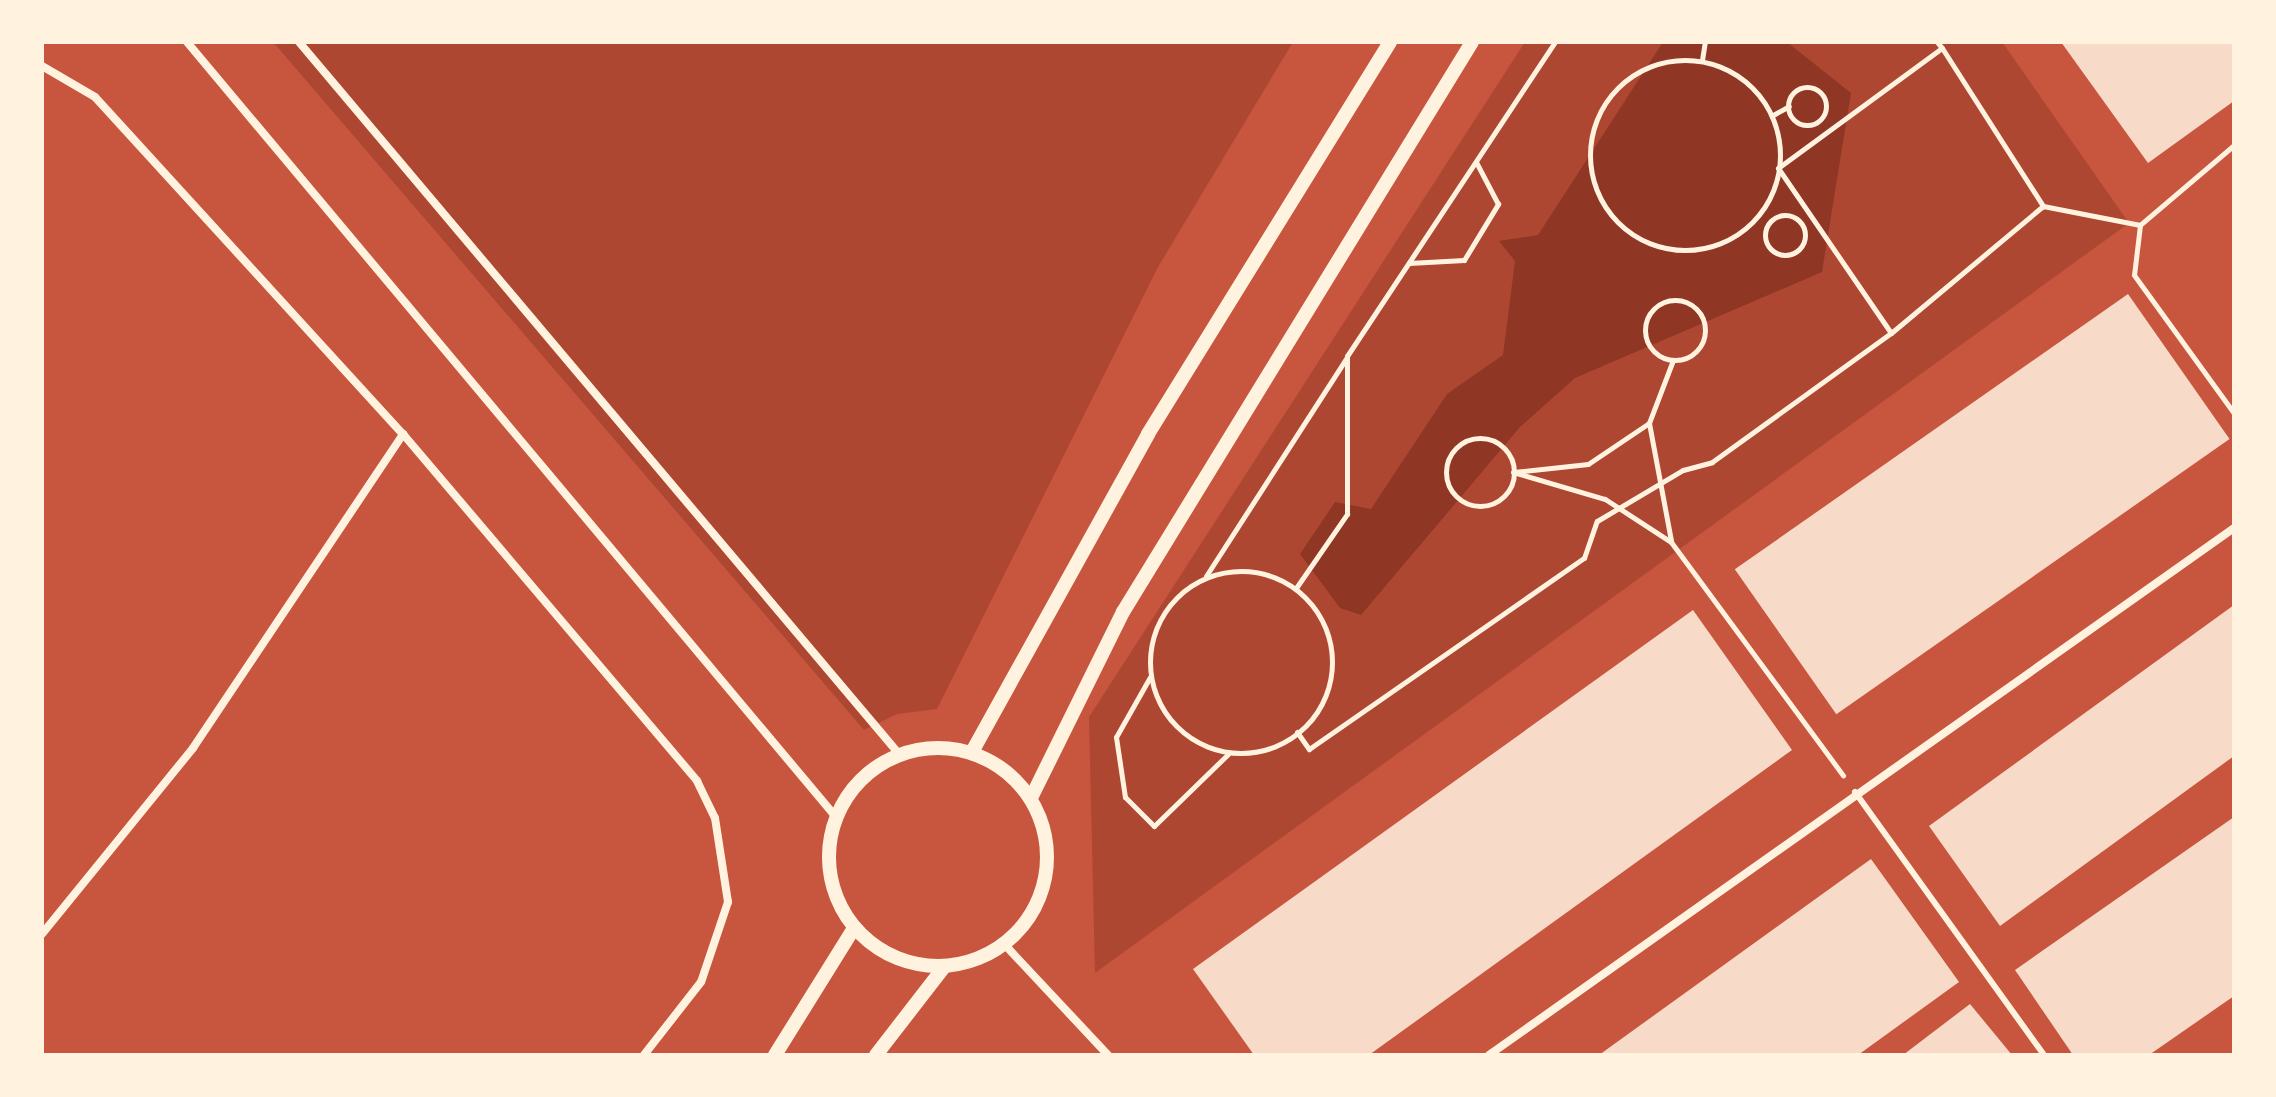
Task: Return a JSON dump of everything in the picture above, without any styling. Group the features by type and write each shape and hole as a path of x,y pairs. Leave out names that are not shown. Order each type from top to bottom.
{"street":[{"path":"187,42 836,817"},
{"path":"299,42 899,754"},
{"path":"972,752 1148,434 1390,42"},
{"path":"1031,798 1123,612 1472,42"},
{"path":"42,66 95,97 403,434 697,781 715,818 728,902 720,940 701,982 644,1055"},
{"path":"42,934 193,748 403,434"},
{"path":"1489,1055 1855,792 2234,528"},
{"path":"923,748 972,752 1006,770 1031,798 1044,828 1042,892 1005,945 944,967 911,964 854,928 835,894 828,856 836,817 851,790 899,754 923,748"},
{"path":"775,1055 854,928"},
{"path":"1005,945 1108,1055"},
{"path":"876,1055 944,967"}],"lane":[{"path":"1855,792 2044,1055"}],"path":[{"path":"1206,576 1555,42"},
{"path":"1702,60 1705,42"},
{"path":"1937,42 2043,206 2140,225"},
{"path":"1778,168 1942,48"},
{"path":"1670,60 1702,60 1731,70 1773,115 1778,168 1759,214 1715,245 1683,251 1652,245 1625,229 1592,175 1591,144 1616,89 1670,60"},
{"path":"1773,115 1789,106 1802,88 1818,91 1826,107 1816,123"},
{"path":"1789,106 1798,122 1816,123 1825,134"},
{"path":"2233,417 2134,275 2140,225 2234,145"},
{"path":"1409,263 1464,260 1498,204 1476,161"},
{"path":"1778,168 1891,333"},
{"path":"1297,732 1309,749 1584,558 1597,521 1683,470 1712,462 1891,333 2043,206"},
{"path":"1759,214 1769,221"},
{"path":"1769,221 1787,215 1803,226"},
{"path":"1803,226 1813,219"},
{"path":"1769,221 1765,240 1778,255 1802,246 1803,226"},
{"path":"1672,300 1698,310 1706,327 1693,355 1673,360 1654,352 1645,334 1655,307 1672,300"},
{"path":"1296,588 1347,514 1347,356"},
{"path":"1671,542 1649,423 1673,360"},
{"path":"1513,472 1588,464 1649,423"},
{"path":"1478,438 1507,451 1513,472 1506,493 1476,506 1456,496 1446,465 1457,446 1478,438"},
{"path":"1513,472 1619,509 1671,542 1855,792"},
{"path":"1150,677 1176,728 1229,753 1258,752 1297,732 1324,700 1332,671 1318,610 1296,588 1268,573 1237,569 1206,576 1179,593 1160,618 1150,677 1116,737 1125,797 1154,826 1229,753"}],"shaded area":[{"path":"273,42 1293,42 1158,267 937,709 897,714 864,730"},
{"path":"1525,42 2002,42 2129,223 1095,973 1089,717"},
{"path":"1663,42 1787,42 1851,93 1822,272 1575,378 1520,427 1361,615 1340,608 1300,554 1335,502 1371,509 1447,394 1503,355 1515,261 1499,241 1538,235"}],"building":[{"path":"2061,42 2234,42 2234,101 2148,163"},
{"path":"2128,294 2230,439 1836,714 1735,569"},
{"path":"2234,605 2234,756 2000,926 1929,826"},
{"path":"1693,610 1792,750 1369,1055 1254,1055 1193,969"},
{"path":"2234,817 2234,996 2149,1055 2073,1055 2015,970"},
{"path":"1871,859 1959,982 1858,1055 1599,1055"},
{"path":"1970,1004 2012,1055 1903,1055"}]}
